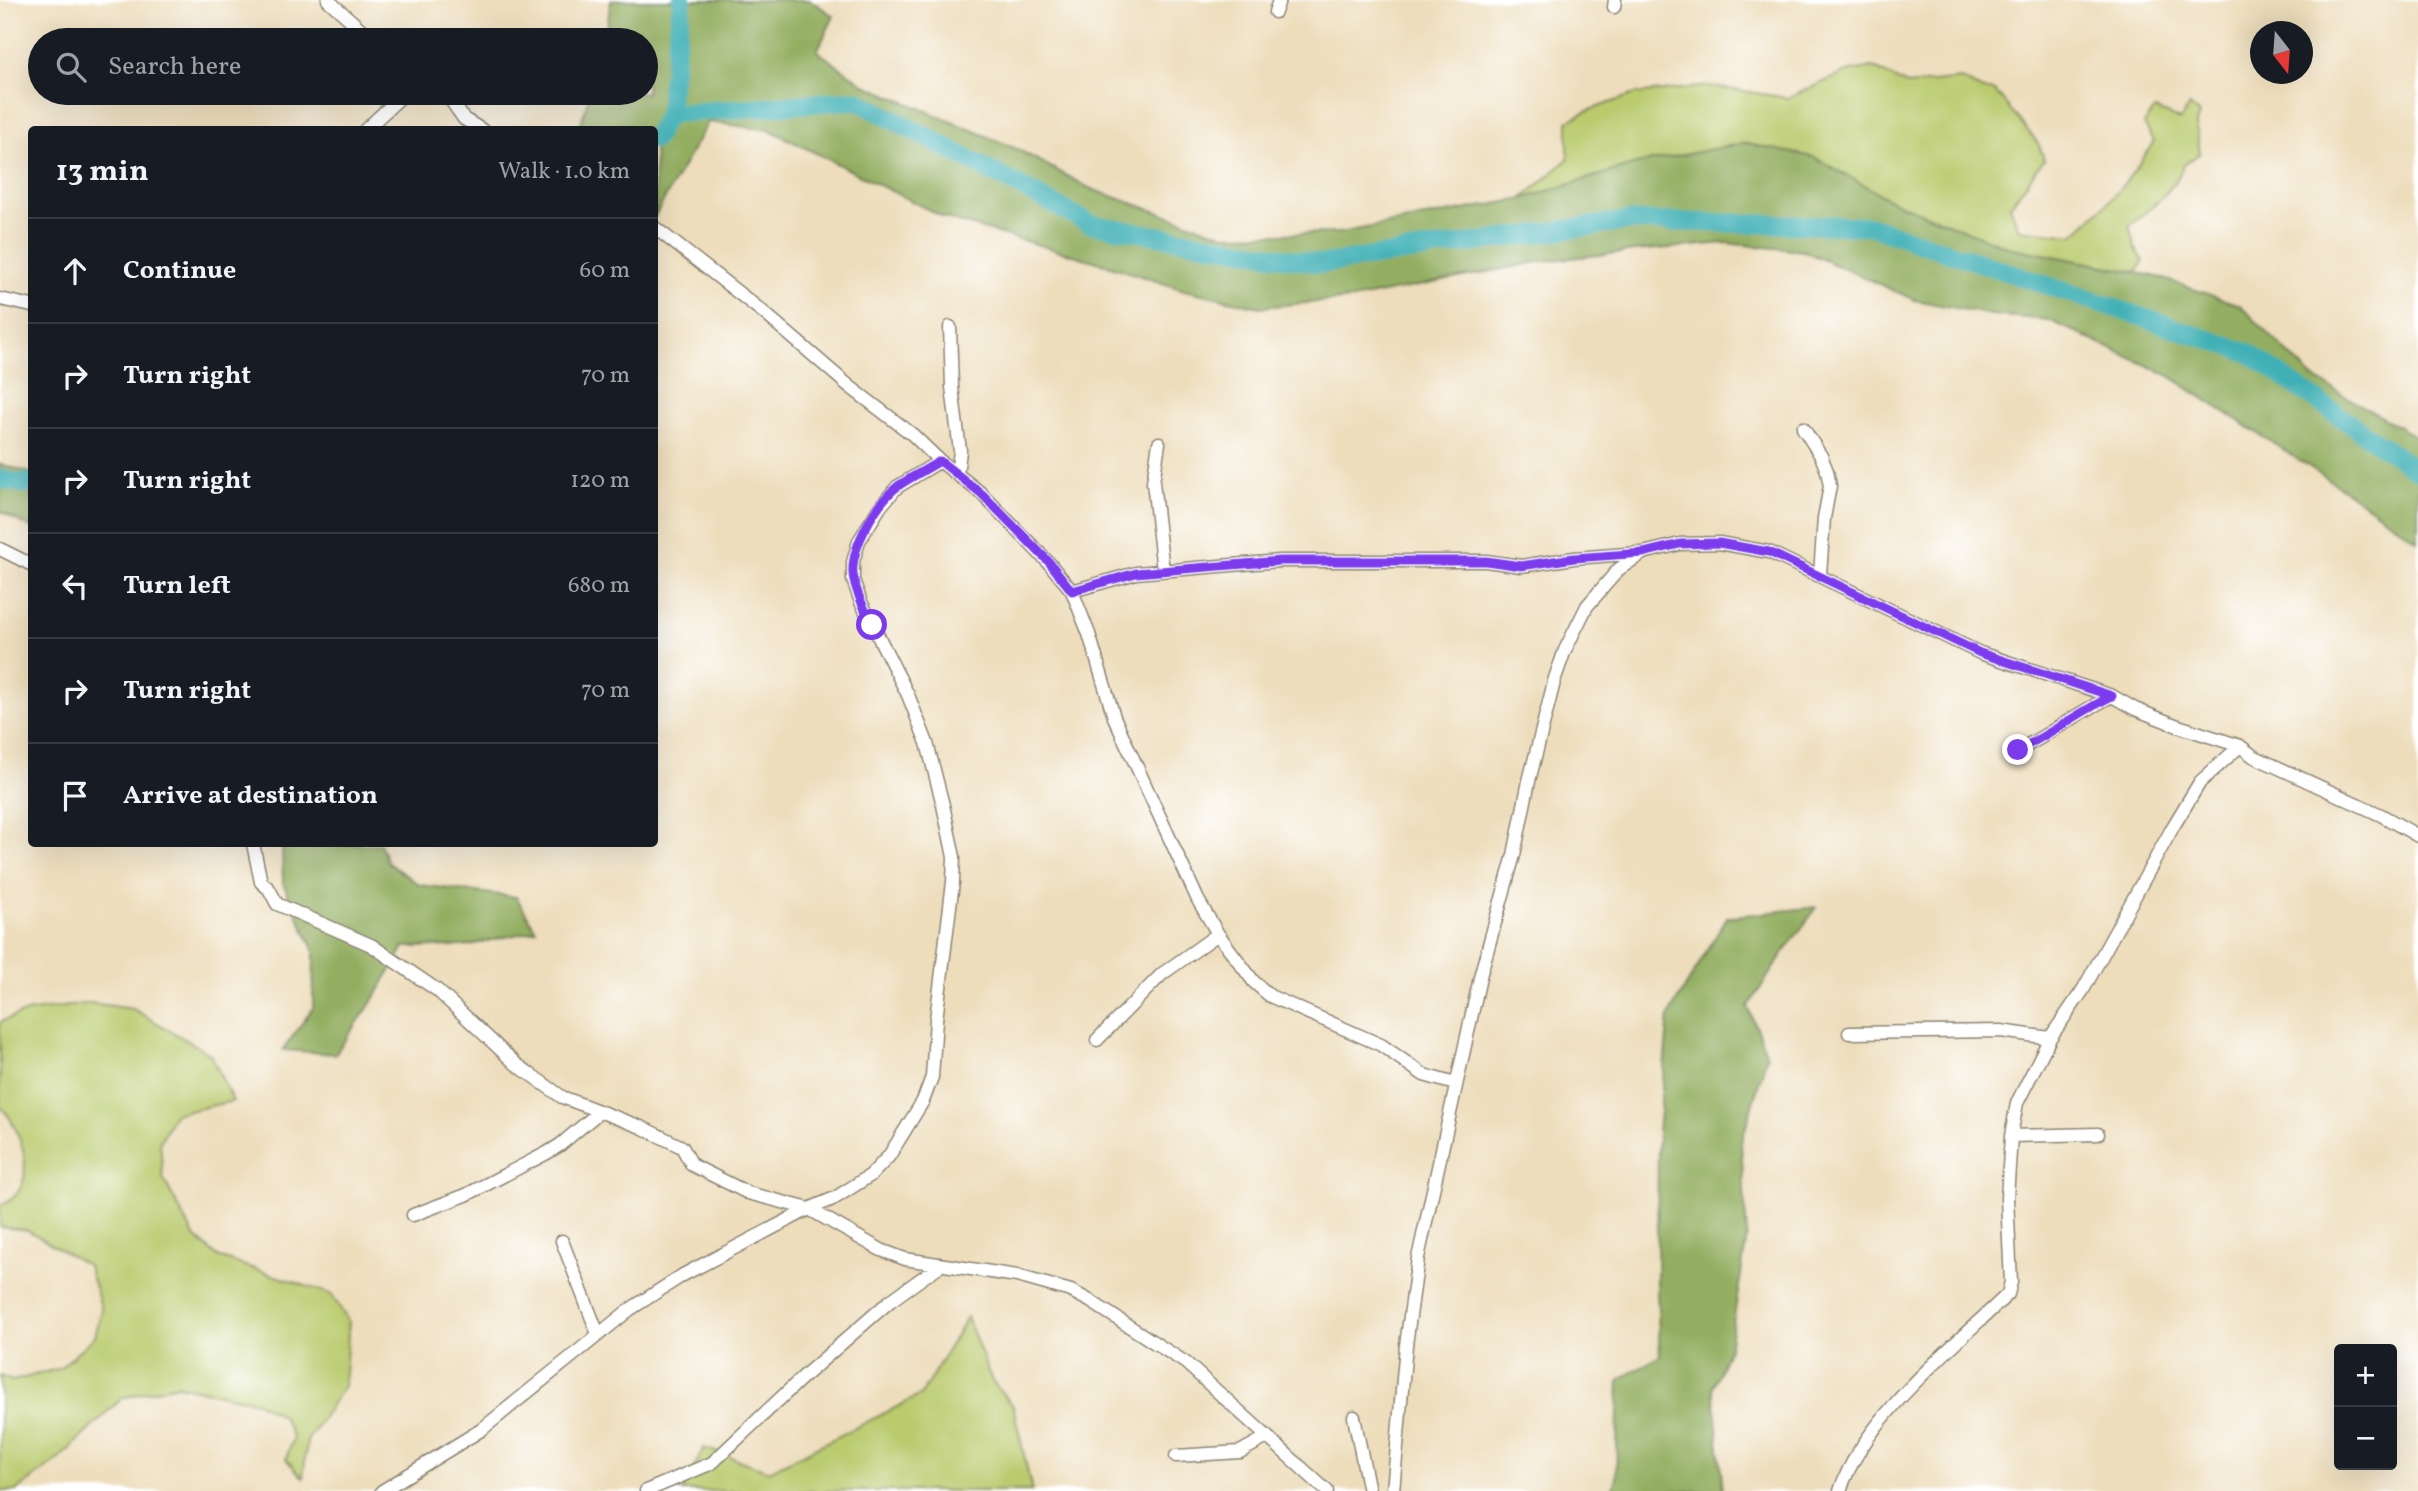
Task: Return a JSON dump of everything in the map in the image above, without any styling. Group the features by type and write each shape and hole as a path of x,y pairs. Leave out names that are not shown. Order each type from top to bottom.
{"street":[{"path":"328,0 360,28"},
{"path":"369,126 392,105"},
{"path":"454,105 464,119 475,126"},
{"path":"658,230 913,435 940,461 982,494 1049,562 1072,591 1114,717 1198,900 1218,934 1260,989 1270,996 1381,1045 1424,1075 1455,1084"},
{"path":"0,299 28,305"},
{"path":"950,327 952,387 960,451 957,474"},
{"path":"1803,428 1828,471 1830,486 1824,519 1820,575"},
{"path":"1159,443 1153,482 1163,570"},
{"path":"382,1491 481,1430 629,1310 683,1275 808,1209 835,1198 871,1175 881,1166 923,1101 932,1077 954,857 927,743 908,695 853,580 853,562 859,541 880,507 897,487 940,461"},
{"path":"1072,591 1136,573 1280,561 1486,561 1521,566 1574,558 1643,553 1680,544 1719,543 1769,552 1980,653 2112,696 2135,709 2178,726 2240,746 2253,755 2381,815 2418,836"},
{"path":"0,549 28,563"},
{"path":"1393,1491 1406,1345 1418,1258 1455,1084 1481,973 1514,855 1546,711 1565,650 1587,606 1598,589 1619,569 1643,553"},
{"path":"2018,750 2051,734 2083,710 2112,696"},
{"path":"1840,1491 1855,1458 1870,1435 1922,1377 2008,1294 2011,1288 2007,1198 2011,1136 2017,1103 2050,1038 2083,990 2200,782 2240,746"},
{"path":"254,847 261,883 269,888 277,904 371,945 437,990 522,1069 562,1097 598,1113 641,1127 682,1147 692,1165 748,1192 808,1209 881,1250 905,1259 1017,1276 1071,1291 1186,1363 1328,1491"},
{"path":"1097,1040 1161,974 1218,934"},
{"path":"1849,1033 2001,1031 2050,1038"},
{"path":"413,1215 466,1195 547,1153 598,1113"},
{"path":"2011,1136 2098,1134"},
{"path":"562,1241 598,1334"},
{"path":"646,1491 712,1463 803,1377 890,1301 939,1266"},
{"path":"1354,1417 1369,1491"},
{"path":"1177,1456 1240,1452 1267,1437"}],"green space":[{"path":"611,0 810,0 834,16 817,51 865,85 1019,150 1091,189 1225,235 1339,233 1522,199 1636,164 1744,143 1813,157 1892,201 2007,247 2158,277 2240,305 2312,377 2418,438 2418,541 2336,484 2166,374 2049,320 1992,315 1915,300 1804,251 1725,243 1635,251 1543,261 1353,299 1260,307 1184,290 945,218 770,130 708,122 658,211 658,126 580,126 586,105 658,105 658,28 607,28"},
{"path":"1873,67 1907,85 1961,79 1983,90 1994,90 2038,143 2044,159 2010,206 2019,229 2073,235 2118,191 2145,155 2154,141 2144,124 2155,109 2180,120 2190,106 2199,114 2196,124 2200,153 2183,165 2168,190 2129,226 2135,248 2144,261 2136,272 2007,247 1892,201 1814,157 1636,164 1522,199 1568,159 1568,121 1587,111 1635,94 1709,86 1788,98 1846,72"},
{"path":"0,464 28,472 28,526 0,511"},
{"path":"282,847 381,847 388,863 420,885 516,897 536,930 466,946 404,947 374,999 335,1054 283,1050 313,1008 314,951 283,883"},
{"path":"1817,907 1748,1007 1767,1056 1741,1143 1747,1236 1729,1348 1713,1387 1723,1491 1612,1491 1616,1477 1619,1380 1660,1356 1657,1289 1658,1132 1669,1015 1727,917"},
{"path":"91,1003 133,1009 210,1054 233,1101 174,1114 160,1142 163,1178 194,1236 218,1257 331,1294 349,1322 344,1386 307,1441 303,1478 286,1459 293,1438 283,1417 257,1402 177,1385 122,1398 60,1458 16,1491 0,1491 0,1376 13,1381 60,1368 95,1336 102,1310 88,1266 27,1230 0,1227 0,1205 13,1198 21,1187 25,1174 16,1129 0,1106 0,1022 26,1012"},
{"path":"967,1317 992,1381 1013,1406 1032,1491 682,1491 704,1448 769,1471 921,1395"}],"waterway":[{"path":"658,133 668,114 682,0"},
{"path":"668,114 856,100 1091,224 1321,264 1628,221 1870,226 2249,353 2418,471"},
{"path":"0,479 23,484 28,482"}],"route":[{"path":"872,625 853,580 853,562 859,541 880,507 897,487 940,461 982,494 1049,562 1072,591 1136,573 1280,561 1486,561 1521,566 1574,558 1643,553 1680,544 1719,543 1769,552 1949,640 2034,673 2112,696 2083,710 2051,734 2018,750"}]}
